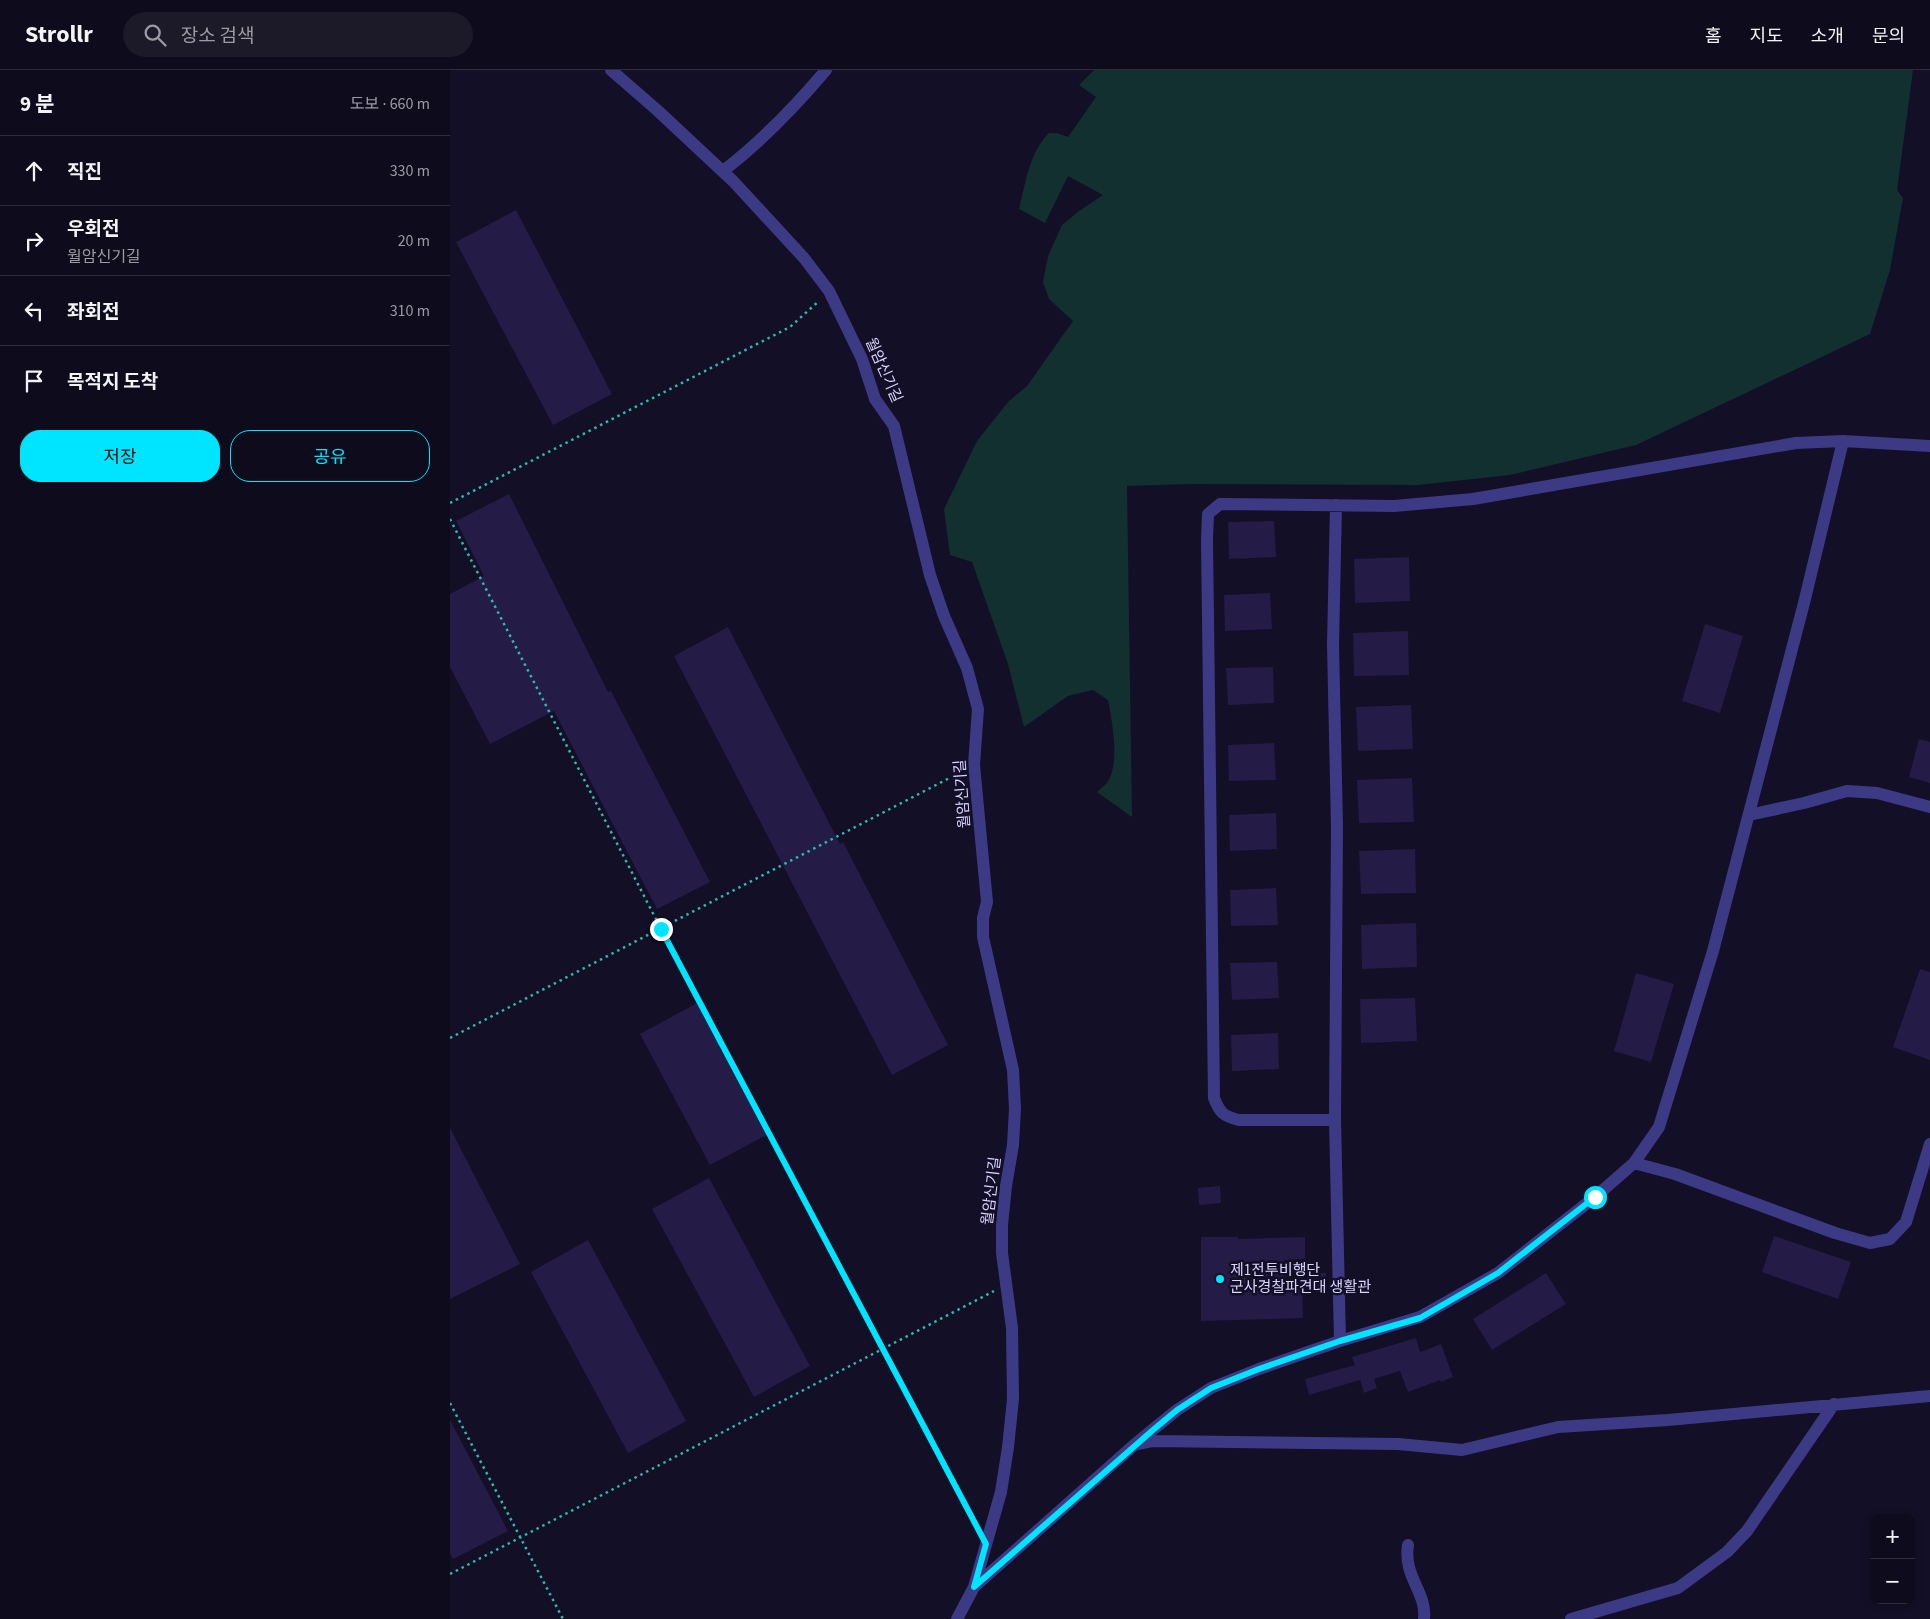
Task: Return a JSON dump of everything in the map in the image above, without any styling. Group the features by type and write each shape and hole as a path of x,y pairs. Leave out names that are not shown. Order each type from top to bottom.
{"street":[{"name":"월암신기길","path":"611,70 723,172 804,258 829,291 862,359 876,398 894,426 930,574 944,616 967,668 978,709 974,765 987,902 983,918 983,937 1013,1070 1015,1109 1013,1146 1002,1225 1002,1253 1012,1328 1013,1399 1001,1492 974,1587 957,1619"},
{"path":"723,172 757,145 826,70"},
{"path":"1335,1120 1239,1120 1229,1118 1219,1112 1214,1098 1208,514 1220,504 1394,506 1473,499 1796,443 1843,441 1930,446"},
{"path":"974,1587 1134,1445 1177,1410 1211,1388 1340,1341 1420,1318 1498,1273 1595,1197 1634,1163 1659,1127 1713,951 1804,602 1843,441"},
{"path":"1336,505 1333,645 1337,826 1335,1120 1340,1341"},
{"path":"1749,815 1848,791 1877,792 1930,807"},
{"path":"1634,1163 1675,1174 1835,1233 1870,1242 1890,1239 1906,1222 1930,1144"},
{"path":"1134,1445 1153,1441 1398,1444 1462,1450 1558,1427 1668,1420 1930,1396"},
{"path":"1571,1619 1678,1588 1727,1552 1747,1531 1834,1404"},
{"path":"1408,1545 1407,1566 1424,1604 1424,1619"}],"path":[{"path":"450,503 790,327 829,291"},
{"path":"450,519 661,929 986,1544"},
{"path":"450,1038 974,765"},
{"path":"450,1574 1007,1285"},
{"path":"450,1403 563,1619"}],"green space":[{"path":"1094,70 1913,70 1897,190 1903,198 1890,270 1870,334 1636,445 1510,475 1418,485 1189,484 1127,486 1132,817 1097,792 1106,784 1111,776 1113,766 1114,743 1108,700 1093,690 1068,696 1024,727 1008,664 972,562 950,555 944,509 977,441 1008,402 1027,386 1073,321 1049,299 1043,282 1048,256 1062,225 1103,195 1068,176 1045,223 1019,209 1029,168 1042,141 1049,133 1057,133 1068,137 1096,97 1079,85"}],"building":[{"path":"516,210 612,394 553,425 456,242"},
{"path":"509,494 608,692 611,691 710,882 657,909 554,711 490,744 450,667 450,594 484,576 456,521"},
{"path":"1274,521 1276,557 1229,559 1228,522"},
{"path":"1409,557 1410,601 1355,603 1354,559"},
{"path":"1270,593 1272,629 1225,631 1224,595"},
{"path":"1705,624 1743,636 1720,713 1682,701"},
{"path":"728,627 840,844 843,842 948,1045 892,1075 674,656"},
{"path":"1408,631 1409,675 1354,676 1353,633"},
{"path":"1273,667 1274,703 1228,705 1226,668"},
{"path":"1411,705 1413,749 1358,751 1356,707"},
{"path":"1919,739 1930,742 1930,783 1909,777"},
{"path":"1274,743 1276,780 1229,781 1228,745"},
{"path":"1412,778 1414,822 1359,823 1357,780"},
{"path":"1276,813 1277,849 1230,851 1229,815"},
{"path":"1415,849 1416,893 1361,894 1359,851"},
{"path":"1276,888 1278,925 1231,926 1230,890"},
{"path":"1416,923 1417,967 1362,969 1361,925"},
{"path":"1277,962 1279,998 1232,1000 1230,963"},
{"path":"1920,969 1930,972 1930,1060 1893,1047"},
{"path":"1636,973 1674,984 1651,1062 1614,1051"},
{"path":"1415,998 1417,1041 1361,1043 1360,999"},
{"path":"697,1003 767,1135 710,1165 640,1034"},
{"path":"1278,1033 1279,1069 1232,1071 1231,1035"},
{"path":"450,1128 520,1264 450,1299"},
{"path":"709,1178 810,1366 754,1397 652,1209"},
{"path":"1220,1186 1221,1203 1199,1205 1198,1188"},
{"path":"1774,1236 1851,1262 1838,1299 1762,1272"},
{"path":"1201,1237 1238,1237 1238,1239 1305,1237 1305,1259 1284,1260 1284,1286 1302,1285 1303,1318 1201,1321"},
{"path":"588,1240 686,1421 628,1453 531,1272"},
{"path":"1311,1273 1326,1273 1327,1289 1312,1290"},
{"path":"1546,1273 1566,1304 1492,1350 1473,1319"},
{"path":"1416,1338 1420,1352 1441,1344 1453,1377 1408,1392 1400,1371 1374,1379 1377,1388 1364,1393 1360,1380 1309,1395 1305,1379 1355,1365 1352,1357"},
{"path":"450,1420 508,1531 453,1559 450,1553"}],"place":[{"name":"제1전투비행단 군사경찰파견대 생활관","path":"1220,1279"}],"route":[{"path":"661,929 986,1544 974,1587 1134,1445 1177,1410 1211,1388 1340,1341 1420,1318 1498,1273 1595,1197"}]}
